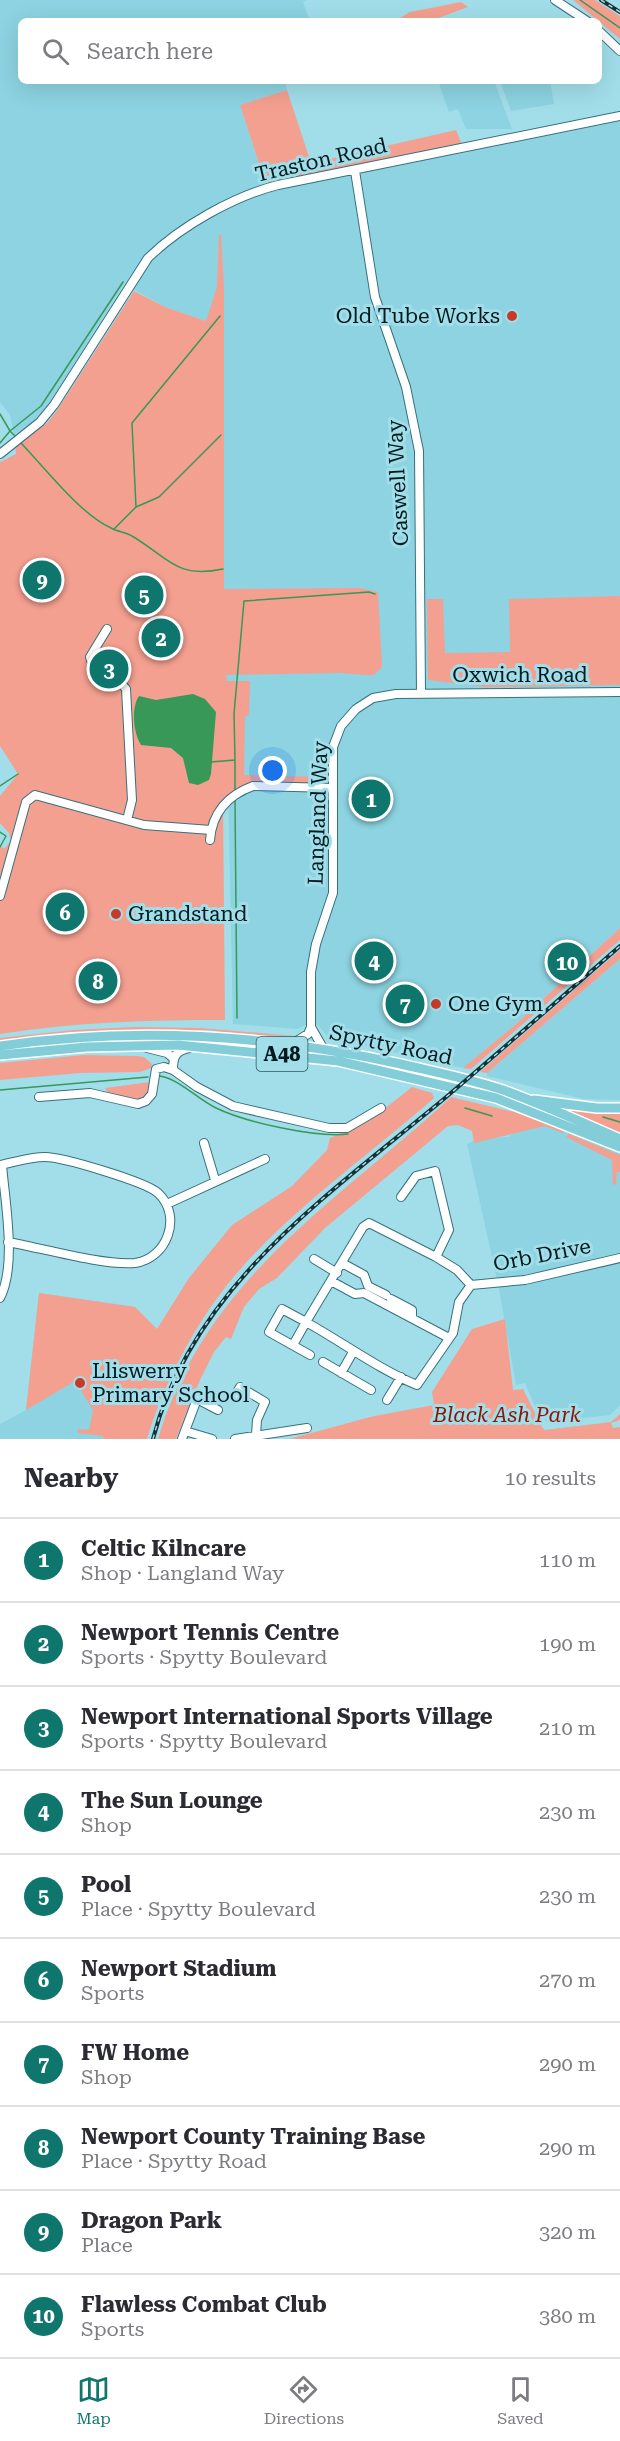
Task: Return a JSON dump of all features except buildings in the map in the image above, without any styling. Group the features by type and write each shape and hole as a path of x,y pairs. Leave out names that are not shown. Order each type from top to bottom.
{"main road":[{"name":"Spytty Road","path":"0,1046 72,1038 131,1035 225,1038 323,1048 444,1074 529,1100 620,1138"},
{"name":"Spytty Road","path":"0,1055 128,1045 230,1048 338,1062 496,1098 620,1148"},
{"path":"529,1100 620,1108"}],"street":[{"path":"555,0 582,18"},
{"path":"602,34 620,51"},
{"name":"Traston Road","path":"0,454 40,422 54,405 145,261 158,249 219,209 249,194 278,185 620,116"},
{"name":"Caswell Way","path":"355,171 375,297 406,387 419,451 421,693"},
{"path":"107,629 90,657 93,666 122,683 126,688 132,800 127,820"},
{"name":"Oxwich Road","path":"421,693 620,692"},
{"name":"Langland Way","path":"311,1027 312,958 333,893 333,747 348,716 373,698 421,693"},
{"path":"210,840 211,830 221,808 243,790 253,786 333,788"},
{"path":"0,896 25,806 35,795 144,825 211,830"},
{"path":"292,1044 308,1034 311,1027"},
{"path":"311,1027 323,1048"},
{"path":"128,1045 163,1051 173,1058"},
{"path":"173,1070 173,1058 182,1049 230,1048"},
{"path":"39,1097 90,1093 138,1104 146,1101 152,1094 156,1069 164,1067 173,1070 197,1087 233,1106 329,1128 347,1128 381,1108"},
{"path":"204,1143 215,1180"},
{"path":"0,1298 5,1283 8,1242 1,1165 31,1158 55,1158 141,1184 158,1193 167,1204 170,1220 168,1237 156,1254 148,1260 137,1263 117,1262 8,1242"},
{"path":"167,1204 265,1159"},
{"path":"401,1197 416,1176 435,1171 449,1230 436,1257"},
{"name":"Orb Drive","path":"293,1345 363,1227 369,1222 436,1257 457,1270 471,1285"},
{"name":"Orb Drive","path":"401,1377 419,1384 449,1338 455,1326 463,1293 471,1285 525,1280 620,1258"},
{"path":"314,1260 337,1273"},
{"path":"342,1263 364,1275 368,1286 412,1310 412,1316"},
{"path":"332,1281 355,1294 364,1293 407,1318 412,1316 449,1338"},
{"path":"310,1354 269,1332 282,1309 353,1352 373,1360 401,1377 387,1400"},
{"path":"341,1373 353,1352"},
{"path":"323,1362 371,1390"},
{"path":"234,1397 240,1387 265,1402 257,1420 256,1435"},
{"path":"212,1439 183,1435 196,1399 218,1410"},
{"path":"235,1439 307,1428"}],"shaded area":[{"path":"0,0 307,0 303,2 309,18 18,18 18,84 286,84 287,90 240,105 267,188 620,116 620,928 516,1024 463,1068 328,1037 318,1025 305,1025 298,1029 233,1024 225,639 206,321 165,307 128,286 161,242 147,254 124,284 52,399 36,420 14,435 10,415 0,402"},
{"path":"439,84 495,84 512,129 466,129 458,109 449,112"},
{"path":"501,84 551,84 554,104 511,111"},
{"path":"193,694 205,699 216,712 211,774 209,780 198,785 189,783 183,758 171,748 141,745 136,734 134,720 136,701 139,696 156,700"},
{"path":"620,959 620,1100 584,1099 487,1076 487,1073"},
{"path":"522,1113 620,1154 620,1405 610,1415 547,1422 537,1411 525,1383 516,1385 499,1289 467,1144 480,1138 509,1137"},
{"name":"Lliswerry Primary School","path":"39,1293 135,1307 110,1439 0,1439 0,1424 26,1410"}],"green space":[{"path":"573,0 595,0 620,16 620,39 602,24 602,18 595,18"},
{"path":"461,2 468,7 438,18 400,18 410,12"},
{"path":"287,90 311,163 456,130 463,147 267,188 240,105"},
{"path":"221,234 224,289 224,589 359,588 378,592 382,667 374,675 341,673 226,675 227,681 250,681 249,715 245,716 244,775 320,777 326,744 332,747 331,781 324,785 250,784 223,801 225,1020 112,1022 0,1034 0,847 5,848 11,841 9,833 0,823 0,796 18,774 0,746 0,462 16,454 15,446 47,423 56,412 134,291 165,307 206,321 217,287 219,235"},
{"path":"620,596 620,685 486,687 428,680 427,599 443,599 445,653 510,652 509,599"},
{"path":"620,928 620,940 471,1069 463,1068 516,1024"},
{"path":"620,950 620,959 487,1073 480,1072"},
{"path":"135,1027 200,1028 296,1036 240,1035 209,1030 0,1043 0,1038 74,1030"},
{"path":"84,1055 137,1056 144,1057 152,1064 151,1068 140,1072 81,1073 0,1080 0,1063"},
{"path":"150,1082 147,1095 134,1101 109,1094 105,1088"},
{"path":"412,1087 432,1093 434,1098 299,1211 249,1259 227,1285 190,1339 170,1378 147,1439 103,1439 103,1436 78,1433 78,1429 89,1430 93,1410 75,1381 26,1410 39,1293 135,1307 157,1329 189,1278 232,1225 292,1186 327,1150 330,1138 369,1121"},
{"path":"451,1097 519,1113 564,1131 563,1133 545,1126 474,1143 472,1131 458,1125 448,1126 325,1228 277,1278 259,1289 244,1307 231,1339 226,1337 214,1352 176,1439 158,1439 180,1382 208,1333 241,1288 320,1210"},
{"path":"561,1109 620,1112 620,1134"},
{"path":"569,1134 620,1155 620,1172 617,1172 616,1184 613,1185 612,1160 566,1137"},
{"name":"Black Ash Park","path":"505,1319 513,1390 523,1389 542,1427 545,1430 611,1422 620,1414 620,1420 611,1423 613,1428 620,1427 620,1439 289,1439 374,1416 434,1405 432,1392 472,1329"}],"waterway":[{"path":"580,0 620,28"},
{"path":"16,437 10,431 41,406 123,282"},
{"path":"114,529 136,507 132,423 220,316"},
{"path":"0,414 10,431 0,443"},
{"path":"136,507 159,497 221,435"},
{"path":"21,443 51,477 99,521 130,535 183,569 194,571 223,569"},
{"path":"211,762 235,760 234,714 244,601 369,592 375,594"},
{"path":"235,761 235,792"},
{"path":"0,786 18,774"},
{"path":"235,800 237,1018"},
{"path":"0,832 6,836 0,847"},
{"path":"160,1076 175,1081 216,1108 244,1119 318,1134 348,1134"},
{"path":"0,1090 148,1077"},
{"path":"465,1108 492,1116"},
{"path":"603,1117 620,1122"}],"railway":[{"path":"601,0 620,12"},
{"path":"153,1439 172,1384 199,1335 232,1289 271,1247 313,1207 445,1098 620,946"}],"place":[{"name":"Old Tube Works","path":"512,316"},
{"name":"Dragon Park","path":"42,580"},
{"name":"Pool","path":"144,595"},
{"name":"Newport Tennis Centre","path":"161,638"},
{"name":"Newport International Sports Village","path":"109,669"},
{"name":"Celtic Kilncare","path":"371,799"},
{"name":"Newport Stadium","path":"65,912"},
{"name":"Grandstand","path":"116,914"},
{"name":"The Sun Lounge","path":"374,961"},
{"name":"Flawless Combat Club","path":"567,962"},
{"name":"Newport County Training Base","path":"98,981"},
{"name":"FW Home","path":"405,1004"},
{"name":"One Gym","path":"436,1004"},
{"name":"Lliswerry Primary School","path":"80,1383"}]}
